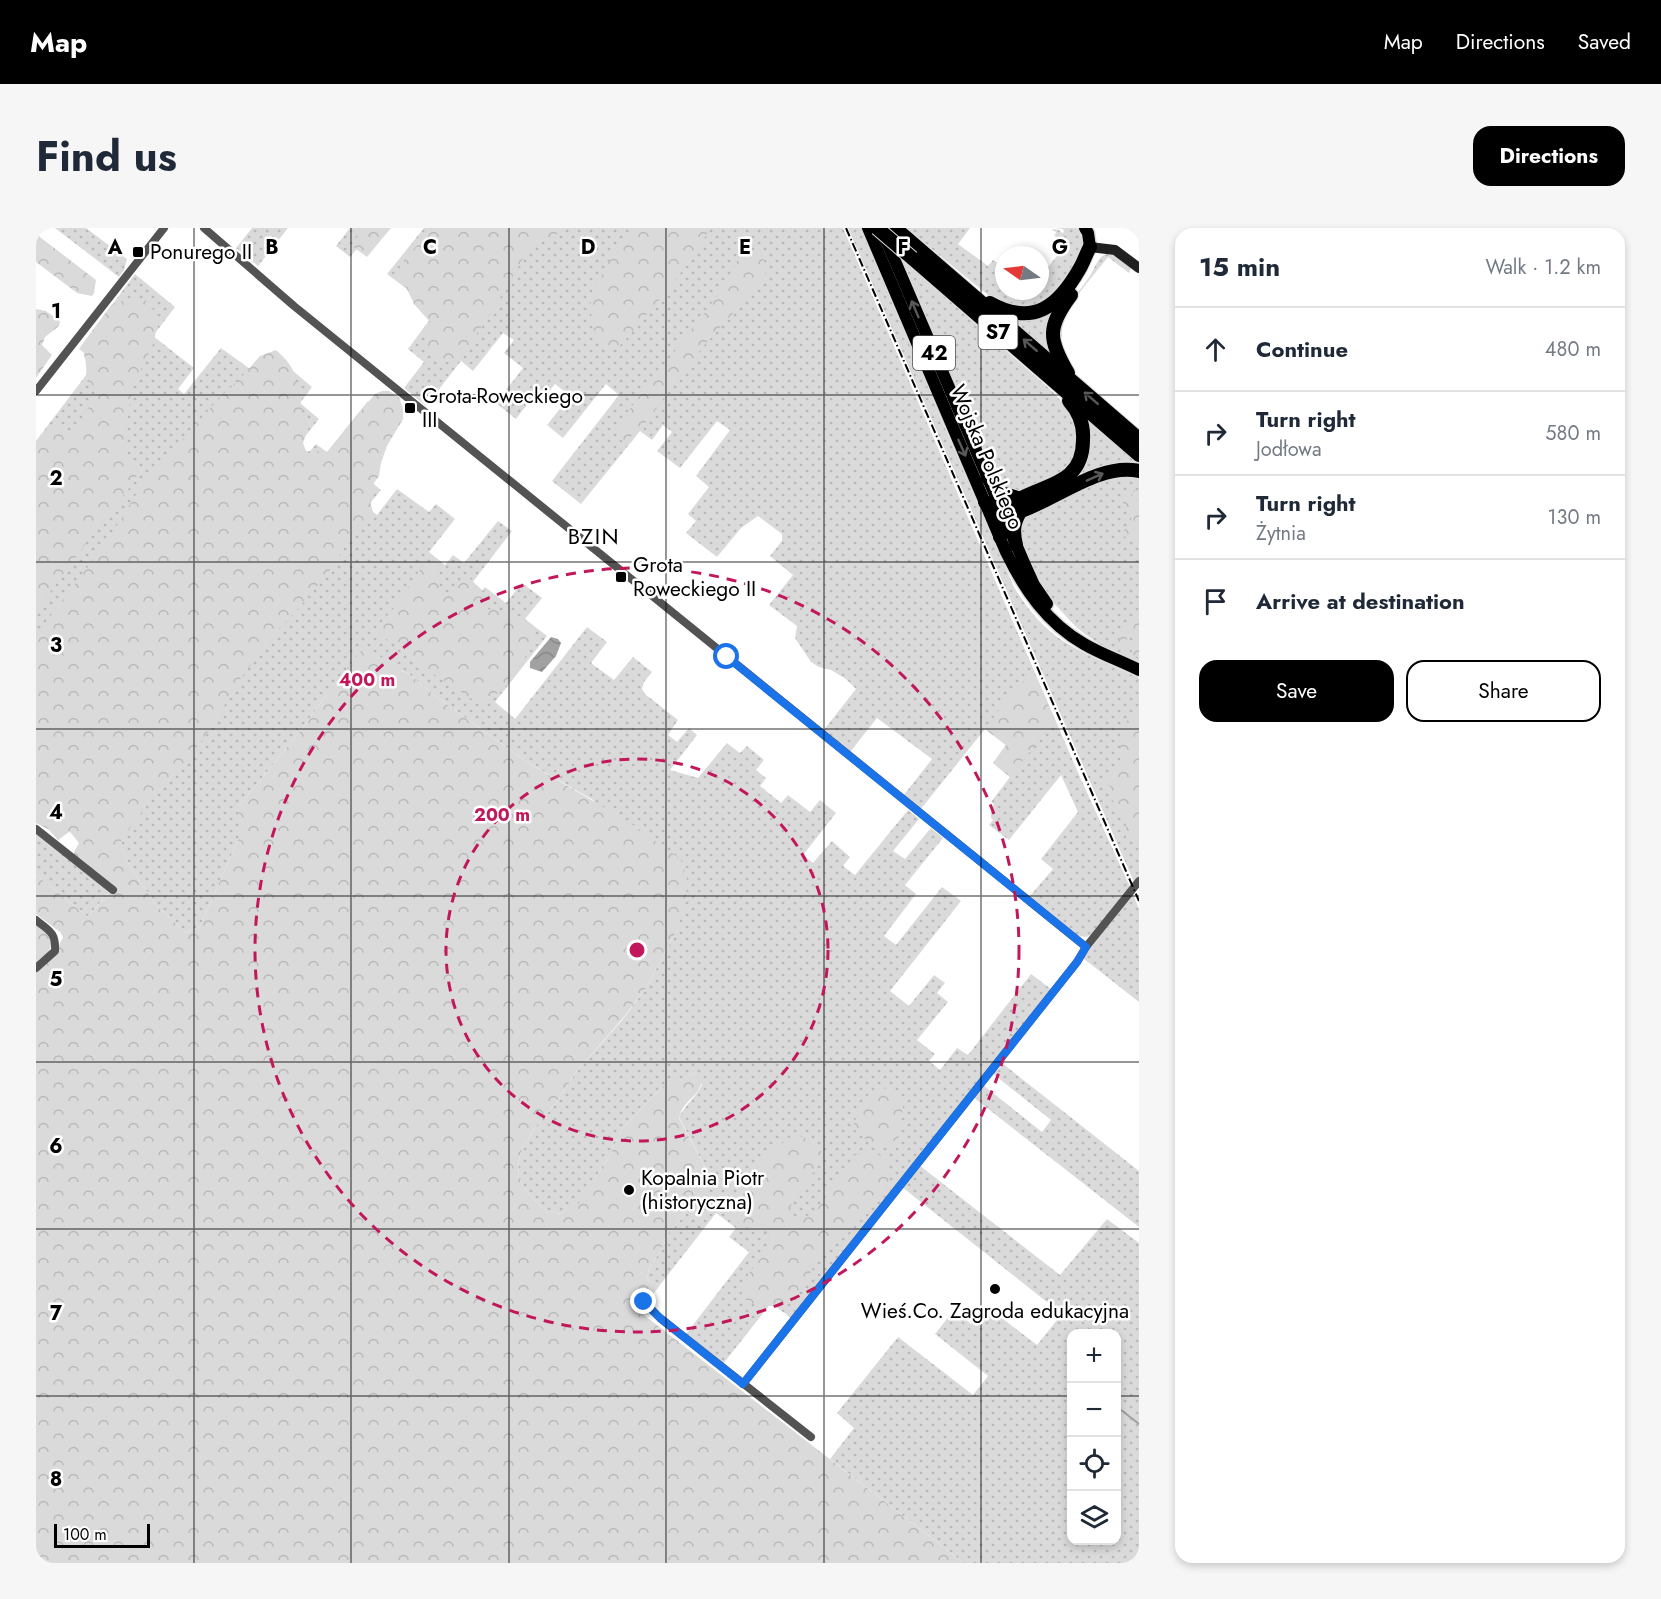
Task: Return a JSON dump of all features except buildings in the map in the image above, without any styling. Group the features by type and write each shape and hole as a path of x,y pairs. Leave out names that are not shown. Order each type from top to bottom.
{"highway":[{"name":"S7","path":"879,228 1139,455"},
{"name":"S7","path":"898,231 1139,440"},
{"path":"968,291 1005,311 1021,314 1037,312 1050,305 1076,275 1090,247 1094,254 1089,269 1059,311 1053,330 1056,352 1074,383"},
{"path":"1016,545 1014,522 1020,506 1066,477 1076,466 1081,455 1083,436 1080,418 1074,406 1052,379"},
{"path":"1000,537 999,524 1006,508 1020,506 1105,473 1125,469 1139,471"},
{"path":"988,478 1001,493 1020,506"},
{"path":"985,502 1002,514"}],"main road":[{"name":"Wojska Polskiego","path":"868,228 1000,537 1025,588 1049,617 1071,636 1139,669"},
{"name":"Wojska Polskiego","path":"879,228 1034,585 1062,621 1121,661"},
{"path":"1085,228 1090,247"}],"street":[{"path":"36,391 164,228"},
{"path":"204,228 294,306 1086,947"},
{"path":"1090,247 1115,250 1139,268"},
{"path":"36,829 113,890"},
{"path":"743,1384 1139,881"},
{"path":"36,920 50,931 56,940 55,951 36,968"},
{"path":"644,1302 660,1318 811,1437"}],"green space":[{"path":"55,228 86,228 127,259 124,270 119,277"},
{"path":"252,228 288,228 258,266 236,248"},
{"path":"350,228 385,228 372,230 350,257 336,246"},
{"path":"362,228 391,228 367,257 352,246"},
{"path":"424,228 843,228 1080,777 1130,887 1091,935 1078,936 1029,897 1053,869 1041,859 1078,812 1061,775 1009,840 989,825 993,820 991,810 994,804 991,802 1010,777 993,763 1006,745 985,729 920,810 903,796 932,759 877,718 850,752 823,731 856,689 846,679 831,670 811,662 795,638 797,626 769,605 793,575 770,556 782,541 782,534 758,516 741,528 717,557 686,533 696,521 688,514 709,487 696,476 730,430 717,421 680,468 657,451 672,432 663,425 652,440 640,431 581,504 552,481 619,395 606,384 563,438 547,425 570,396 555,384 543,399 535,394 516,419 496,403 523,368 504,353 514,340 503,333 473,371 461,361 426,406 404,388 424,362 408,349 436,311 387,274"},
{"path":"430,228 564,228 527,252 471,342 458,357 444,363 432,357 430,352 428,335 430,322 414,304 406,287 394,277"},
{"path":"633,228 710,228 670,287 623,343 613,350 600,342 594,330 590,308 592,292 616,249"},
{"path":"848,228 864,228 944,426 1019,595 1037,619 1060,639 1139,678 1139,876 1134,882"},
{"path":"906,228 970,228 958,244 988,266 993,260 995,261 995,300 1048,300 1044,304 1030,309 1017,308 994,300"},
{"path":"1055,228 1078,228 1083,250 1076,269 1049,299 1049,266 1065,246 1053,234 1055,235 1056,232 1053,229 1062,233 1063,229"},
{"path":"36,234 96,280 92,296 77,293 36,262"},
{"path":"744,248 759,250 768,270 684,370 650,417 624,442 617,437 619,423 709,307"},
{"path":"895,253 1052,391 1062,403 1075,422 1079,437 1079,445 1068,471 1018,494 1003,488 989,471"},
{"path":"1106,254 1113,255 1131,268 1129,273 1108,257 1071,305 1066,316 1062,337 1057,337 1064,312 1098,261"},
{"path":"135,274 175,307 153,336 194,368 178,389 184,394 221,348 257,374 273,354 312,387 300,403 319,419 282,465 292,473 316,444 327,452 368,401 396,424 358,471 381,490 367,507 377,515 397,489 429,512 436,504 455,519 429,552 445,565 453,555 464,563 498,521 512,531 472,583 482,591 485,587 506,603 522,583 542,598 525,619 547,636 495,702 515,719 587,627 607,642 591,663 614,680 633,657 652,672 644,682 642,689 645,694 678,720 668,735 677,742 689,728 697,735 670,770 698,778 727,743 740,753 747,746 764,760 756,770 766,778 760,786 781,803 788,795 810,812 820,800 836,813 803,855 813,863 832,841 850,857 843,866 855,875 908,810 919,819 893,851 905,859 931,828 943,838 905,885 916,894 884,936 896,945 942,887 961,901 890,991 909,1006 934,975 945,983 937,993 948,1002 917,1040 935,1054 929,1061 940,1070 957,1048 968,1055 1031,974 1055,992 1000,1061 996,1072 1003,1064 1139,1171 1139,1227 973,1097 919,1165 1060,1275 1107,1219 1139,1243 1139,1563 964,1563 830,1459 854,1428 837,1413 898,1337 973,1395 988,1376 935,1334 954,1310 971,1324 986,1306 1037,1345 1062,1314 902,1187 795,1321 771,1303 723,1364 686,1334 749,1252 729,1237 736,1228 716,1213 660,1285 647,1280 649,1268 668,1235 689,1209 702,1203 709,1175 679,1117 702,1085 696,1073 663,1086 622,1129 611,1153 580,1203 561,1214 543,1209 528,1193 519,1178 518,1162 522,1150 536,1126 554,1105 577,1071 623,1019 646,988 677,930 593,800 527,762 434,695 408,673 401,671 327,694 302,729 239,806 239,838 200,926 186,933 157,906 130,867 115,830 36,823 36,441 96,362 79,349","holes":["992,1073 1051,1120 1042,1132 983,1085"]},
{"path":"132,298 148,301 158,318 154,342 132,389 127,423 128,458 138,470 135,481 99,523 36,611 36,444 54,422 73,433 82,422 82,416 100,392 86,380 86,363 81,346 112,304"},
{"path":"1058,306 1056,360 1005,315"},
{"path":"36,309 46,311 60,321 59,326 45,337 42,345 52,355 36,378"},
{"path":"276,350 294,374 309,427 303,443 306,451 327,452 375,394 382,391 389,391 399,397 403,408 403,419 387,446 379,476 371,487 369,497 373,512 353,530 335,564 298,609 278,629 240,679 193,753 158,790 120,842 130,867 157,906 186,933 200,926 239,838 239,806 302,729 365,646 401,671 408,673 434,695 527,762 627,821 681,860 687,878 686,898 677,930 646,988 577,1071 554,1105 536,1126 518,1162 519,1178 528,1193 543,1209 561,1214 580,1202 611,1153 622,1129 664,1085 696,1073 702,1077 698,1091 683,1108 679,1118 709,1175 708,1194 702,1203 689,1209 668,1235 649,1268 647,1280 660,1285 640,1312 964,1563 36,1563 36,972 55,954 63,937 60,932 36,914 36,875 88,917 113,888 74,857 79,843 71,833 69,832 58,840 48,829 36,823 36,635 108,540 148,475 260,356"},
{"path":"1084,414 1139,463 1139,467 1010,508 1073,478"},
{"path":"1108,475 1139,475 1139,665 1099,644 1076,627 1051,600 1037,579 1019,538 1020,517"},
{"path":"1132,487 1136,489 1131,500 1139,499 1137,508 1139,509 1139,538 1134,542 1121,533 1131,521 1131,515 1122,498 1125,492"},
{"path":"434,560 438,566 437,582 445,595 467,576 482,590 487,609 513,613 533,625 533,642 522,663 487,705 478,703 421,666 396,644 382,637 376,628 393,609 424,564"},
{"path":"1138,613 1139,658 1133,655 1131,632 1127,638 1126,648 1122,650 1117,648 1121,630 1134,622 1134,617"},
{"path":"1034,672 1055,720 1010,777 993,763 1006,745 985,729 1013,691"},
{"path":"1136,713 1139,714 1139,839 1133,837 1126,842 1126,822 1119,814 1113,802 1111,787 1104,782 1103,777 1115,773 1120,760 1121,729 1124,722"},
{"path":"36,831 110,891 88,917 36,875"},
{"path":"1133,894 1139,909 1139,1002 1083,958"},
{"path":"36,923 48,934 51,944 47,954 36,966"},
{"path":"890,1088 904,1100 899,1136 888,1148 869,1141 853,1128 861,1105 868,1095"},
{"path":"793,1135 804,1137 823,1153 788,1212 801,1220 817,1209 855,1155 869,1152 879,1155 887,1161 890,1178 878,1201 862,1219 844,1237 820,1254 805,1283 793,1298 784,1305 755,1305 742,1298 742,1287 765,1252 769,1239 768,1233 757,1228 737,1227 729,1219 726,1206 756,1168"}],"water":[{"path":"551,637 558,639 561,643 556,656 542,672 530,668 530,662"}],"waterway":[{"path":"1121,1410 1139,1424"}],"railway":[{"path":"846,228 1139,901"}],"place":[{"name":"Ponurego II","path":"138,252"},
{"name":"Grota-Roweckiego III","path":"410,408"},
{"name":"Grota Roweckiego II","path":"621,577"},
{"name":"Kopalnia Piotr (historyczna)","path":"629,1190"},
{"name":"Wieś.Co. Zagroda edukacyjna","path":"995,1289"}],"district":[{"name":"BZIN","path":"594,536"}],"route":[{"path":"644,1302 660,1318 743,1384 1077,962 1086,947 727,657"}]}
